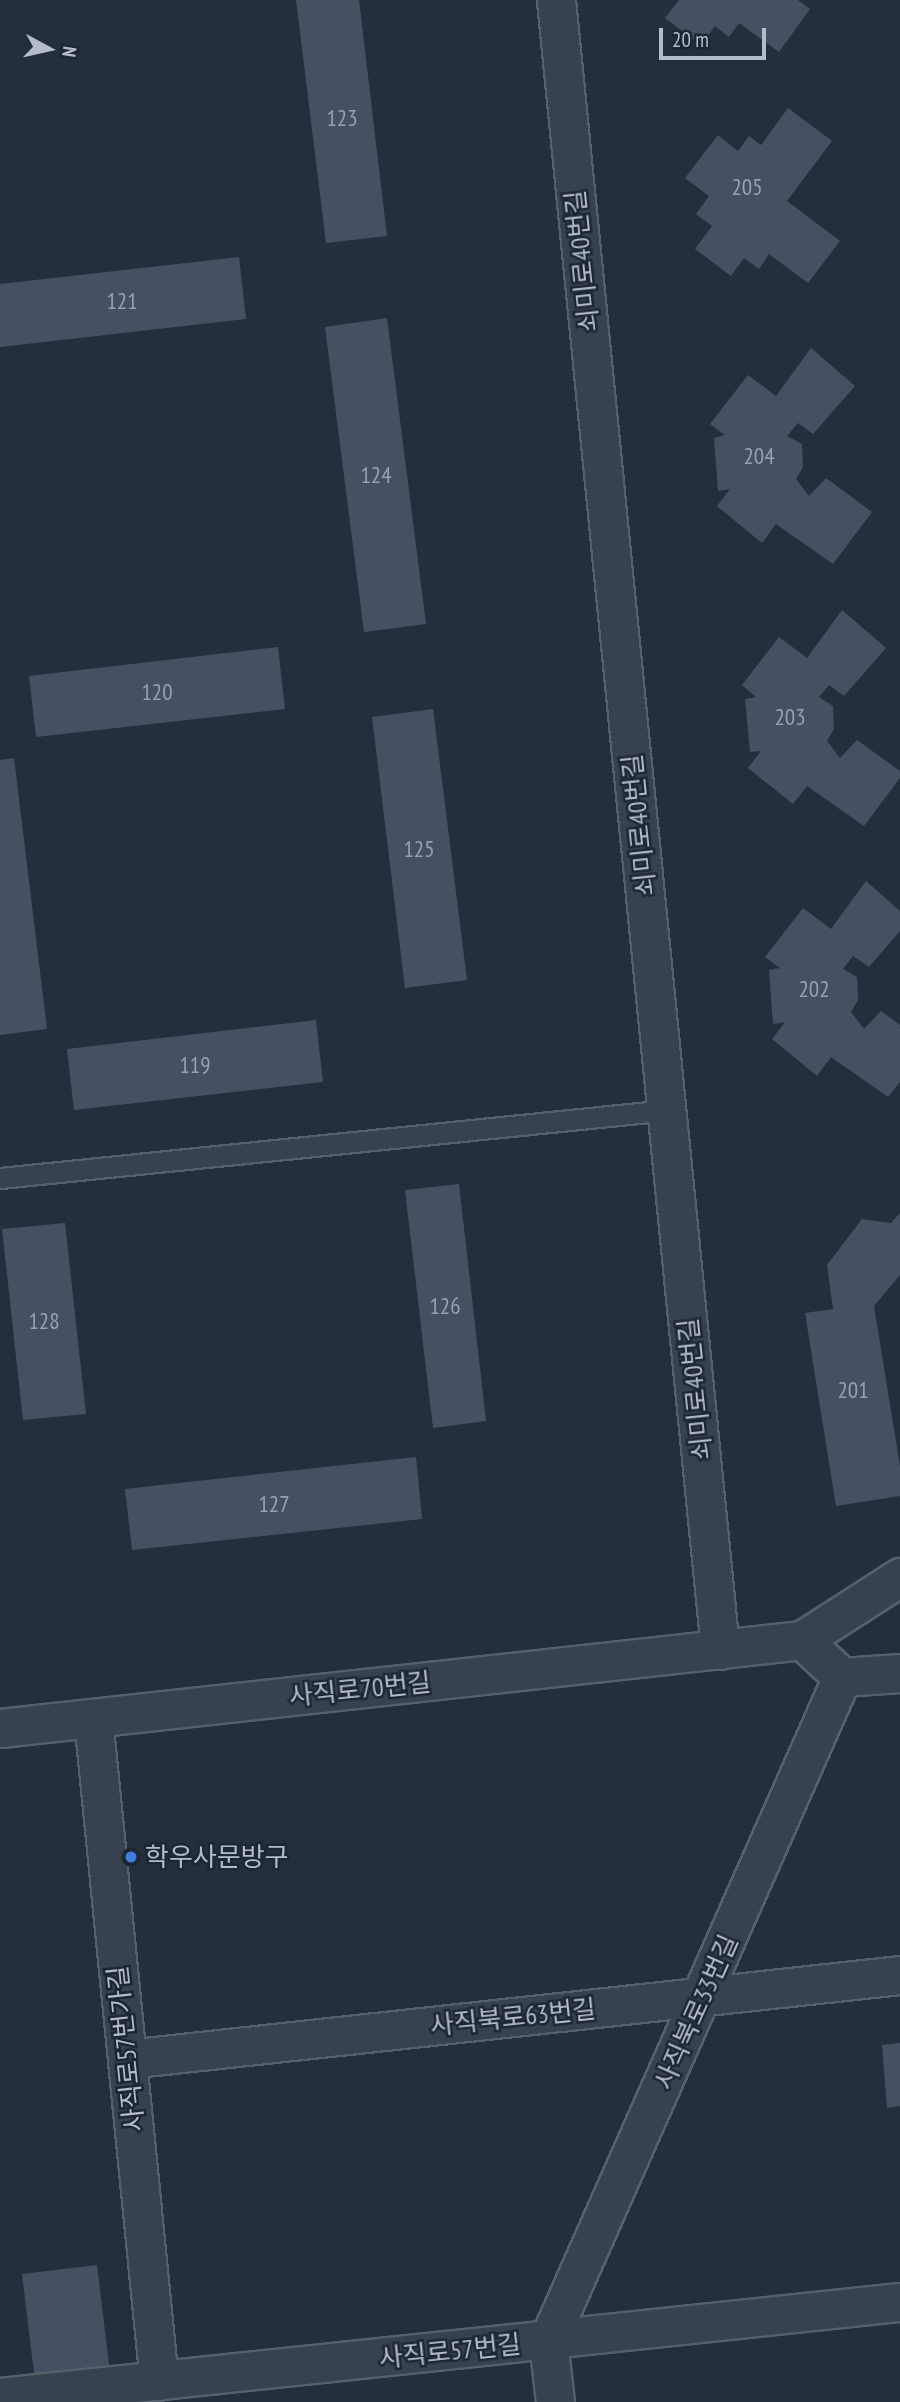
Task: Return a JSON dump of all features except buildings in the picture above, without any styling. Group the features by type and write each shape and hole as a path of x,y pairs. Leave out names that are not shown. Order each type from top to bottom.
{"street":[{"name":"쇠미로40번길","path":"556,0 720,1650"},
{"path":"900,1577 802,1640 842,1678 900,1673"},
{"name":"사직로70번길","path":"0,1728 802,1640"},
{"name":"사직북로33번길","path":"548,2341 704,1996 842,1678"},
{"name":"사직로57번가길","path":"93,1718 159,2381"},
{"name":"사직북로63번길","path":"127,2059 900,1975"},
{"name":"사직로57번길","path":"0,2397 900,2302"},
{"path":"548,2341 555,2402"}],"lane":[{"path":"0,1178 668,1110"}],"place":[{"name":"학우사문방구","path":"131,1857"}]}
